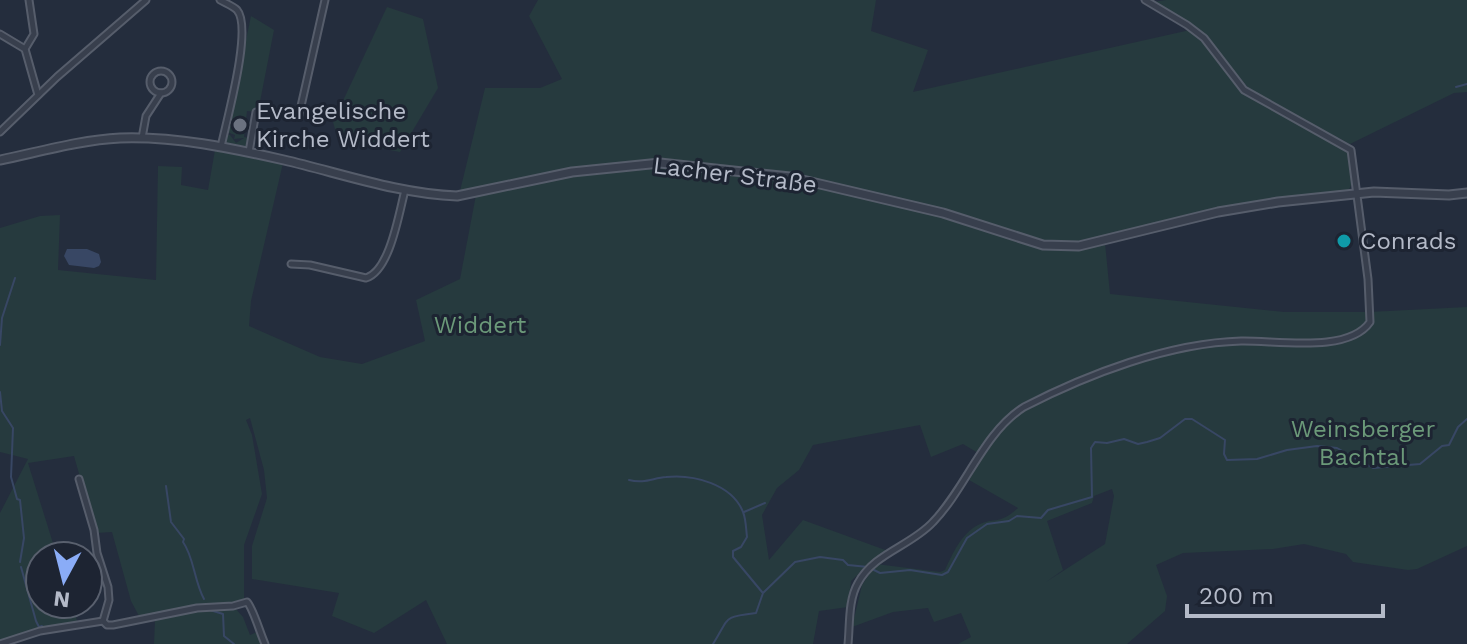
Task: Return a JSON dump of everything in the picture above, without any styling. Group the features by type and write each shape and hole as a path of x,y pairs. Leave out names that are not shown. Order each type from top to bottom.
{"street":[{"path":"25,49 34,34 29,0"},
{"path":"0,132 146,0"},
{"path":"220,0 239,13 243,43 221,147"},
{"path":"299,115 325,0"},
{"path":"848,644 858,582 872,565 934,522 1007,421 1030,404 1170,349 1239,341 1315,342 1345,338 1362,331 1370,322 1354,158 1349,148 1251,94 1238,83 1204,38 1145,0"},
{"path":"0,34 25,49 38,95"},
{"path":"141,139 146,116 161,93 169,90 172,84 172,78 165,71 157,72 151,78 153,88 161,93"},
{"path":"249,153 256,112"},
{"name":"Lacher Straße","path":"0,160 101,140 141,139 221,147 405,189 457,196 572,172 660,163 790,177 943,213 1043,245 1061,247 1105,240 1218,212 1357,193 1467,193"},
{"path":"291,264 310,265 366,278 373,276 387,253 405,189"},
{"path":"79,479 108,587 109,600 103,621"},
{"path":"103,621 113,625 197,608 247,602 265,644"},
{"path":"0,644 40,631 103,621"}],"green space":[{"path":"538,0 876,0 871,31 928,50 913,92 1190,30 1202,40 1244,93 1347,151 1352,166 1352,182 1348,191 1279,200 1083,242 1058,244 790,174 646,160 582,168 460,191 485,88 540,88 562,79 529,16"},
{"path":"1467,0 1467,92 1454,93 1350,144 1253,93 1195,27 1153,2"},
{"path":"387,7 423,19 438,88 400,152 338,140 333,122"},
{"path":"251,16 274,30 258,112 247,111 244,137 251,138 250,147 222,142 224,134 230,135 236,143 244,138 234,139 235,135 227,132"},
{"path":"215,150 283,163 251,301 249,326 320,357 362,364 425,341 416,300 460,279 476,195 578,174 646,165 789,180 942,216 1048,249 1072,249 1105,243 1110,294 1284,312 1467,307 1467,546 1417,569 1408,570 1353,562 1346,554 1304,544 1273,549 1183,553 1156,565 1167,596 1165,611 1127,644 958,644 971,637 961,613 934,622 928,608 893,612 852,627 862,585 876,564 940,572 945,570 967,533 984,522 1006,517 1018,508 969,480 983,456 963,444 931,457 920,425 813,445 799,470 777,488 762,515 769,560 803,520 888,551 851,581 848,607 819,611 813,644 447,644 426,600 374,633 332,616 339,593 252,579 252,546 267,498 264,470 250,418 246,420 252,435 262,494 244,545 244,599 139,616 131,601 112,532 96,533 74,456 28,463 52,540 24,540 24,620 77,620 78,624 37,629 0,641 0,513 28,459 0,452 0,228 40,216 60,215 58,270 156,280 158,166 182,167 181,185 208,190","holes":["1112,489 1114,496 1105,544 1046,582 1063,570 1047,521 1092,503 1094,496"]},
{"path":"234,607 243,617 250,635 257,632 262,644 154,644 155,620 202,609"}],"water":[{"path":"67,249 87,249 99,254 101,262 94,268 69,265 64,256"}],"waterway":[{"path":"1456,87 1467,84"},
{"path":"0,345 2,318 15,278"},
{"path":"0,392 2,411 13,428 11,477 17,499 20,500 24,538 20,562"},
{"path":"713,644 732,617 756,613 763,593 795,562 820,557 843,560 848,565 868,567 880,573 910,570 942,575 948,572 967,538 987,524 1009,521 1017,516 1041,518 1048,510 1092,497 1091,448 1095,442 1124,439 1138,444 1147,442 1160,438 1185,419 1192,419 1225,440 1227,460 1257,459 1287,450 1317,446 1337,448 1373,468 1420,464 1442,446 1449,445 1458,427 1467,419"},
{"path":"629,480 688,477 710,483 730,494 743,512 747,537 741,547 733,551 733,557 762,592"},
{"path":"166,486 171,522 184,539 204,599"},
{"path":"744,512 765,503"},
{"path":"21,567 36,621 39,627 42,626"},
{"path":"210,610 223,614 224,636 234,644"}],"place":[{"name":"Evangelische Kirche Widdert","path":"240,125"},
{"name":"Conrads","path":"1344,241"}],"park label":[{"name":"Widdert","path":"480,325"},
{"name":"Weinsberger Bachtal","path":"1363,443"}]}
